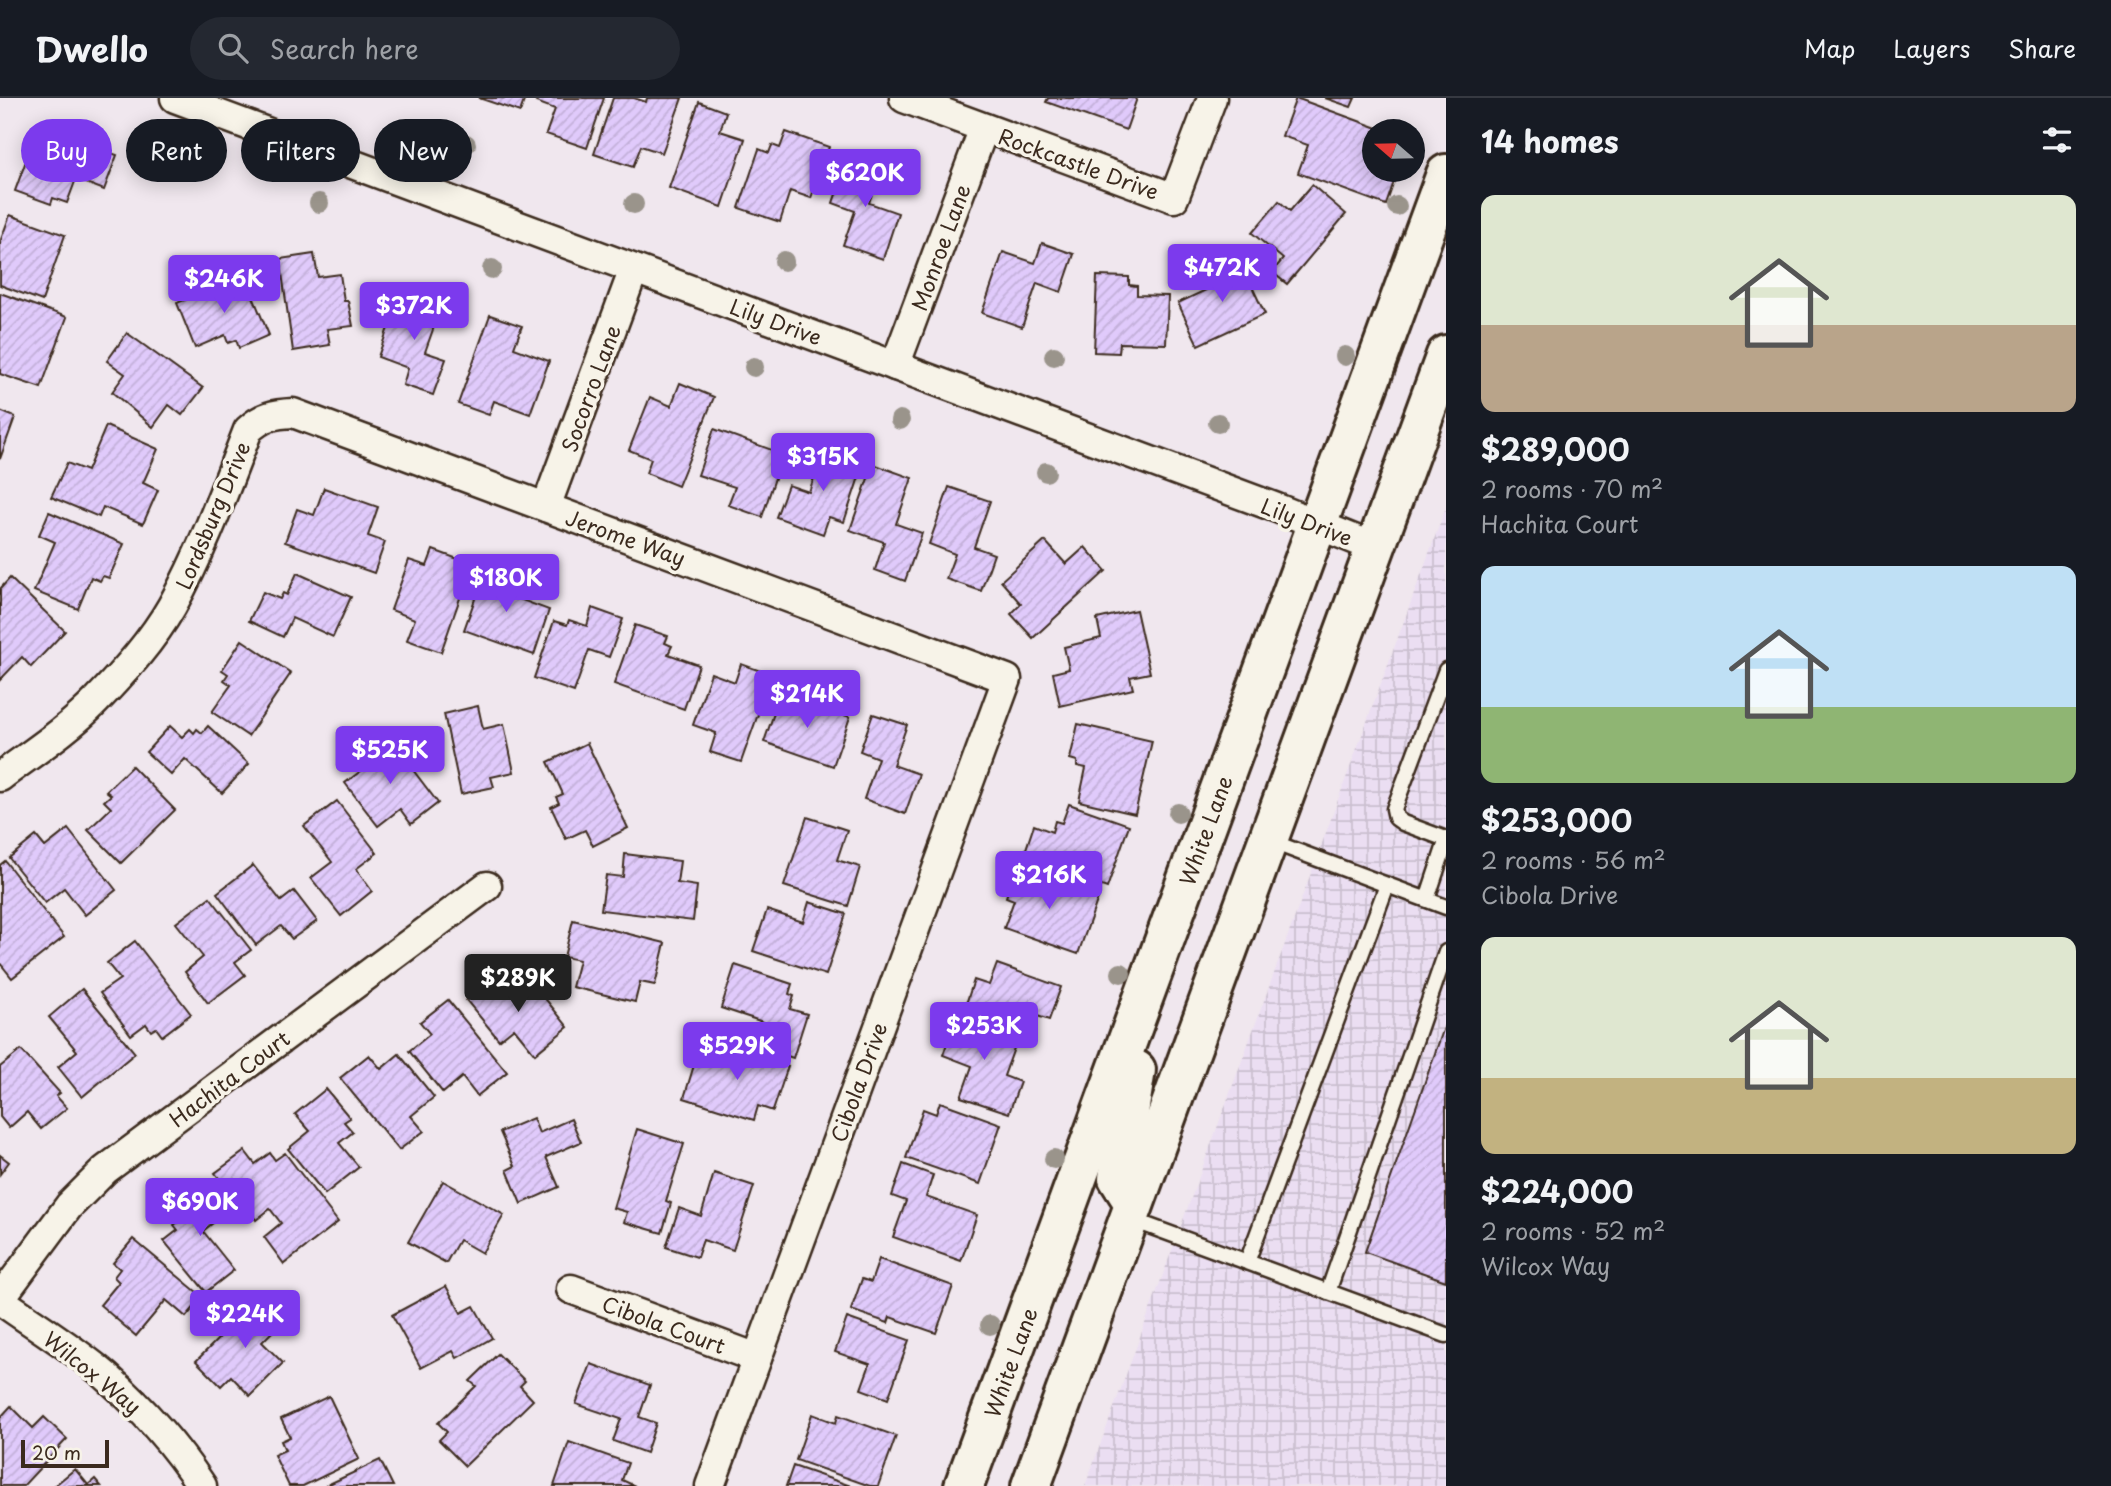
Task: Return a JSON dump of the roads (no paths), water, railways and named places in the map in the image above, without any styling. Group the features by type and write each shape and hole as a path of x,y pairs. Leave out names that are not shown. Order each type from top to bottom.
{"main road":[{"name":"White Lane","path":"964,1486 1446,174"},
{"path":"1031,1486 1446,355"},
{"path":"1131,1211 1118,1178 1152,975"}],"street":[{"name":"Lily Drive","path":"176,98 1318,524 1376,548"},
{"name":"Rockcastle Drive","path":"904,98 1174,198 1212,98"},
{"name":"Monroe Lane","path":"895,366 984,128"},
{"name":"Socorro Lane","path":"546,507 634,269"},
{"name":"Jerome Way","path":"248,430 260,419 293,413 1007,679"},
{"name":"Lordsburg Drive","path":"0,777 94,703 138,655 171,608 197,557 248,430"},
{"name":"Cibola Drive","path":"710,1486 1007,679"},
{"name":"Hachita Court","path":"0,1300 69,1206 105,1170 487,886"},
{"name":"Cibola Court","path":"572,1289 757,1358"},
{"name":"Wilcox Way","path":"0,1300 104,1375 138,1405 183,1457 202,1486"}],"lane":[{"path":"1427,899 1446,840 1403,823 1396,818 1394,809 1446,670"},
{"path":"1268,840 1446,907"},
{"path":"1247,1262 1387,885"},
{"path":"1328,1292 1446,952"},
{"path":"1131,1211 1247,1262 1446,1335"}]}
